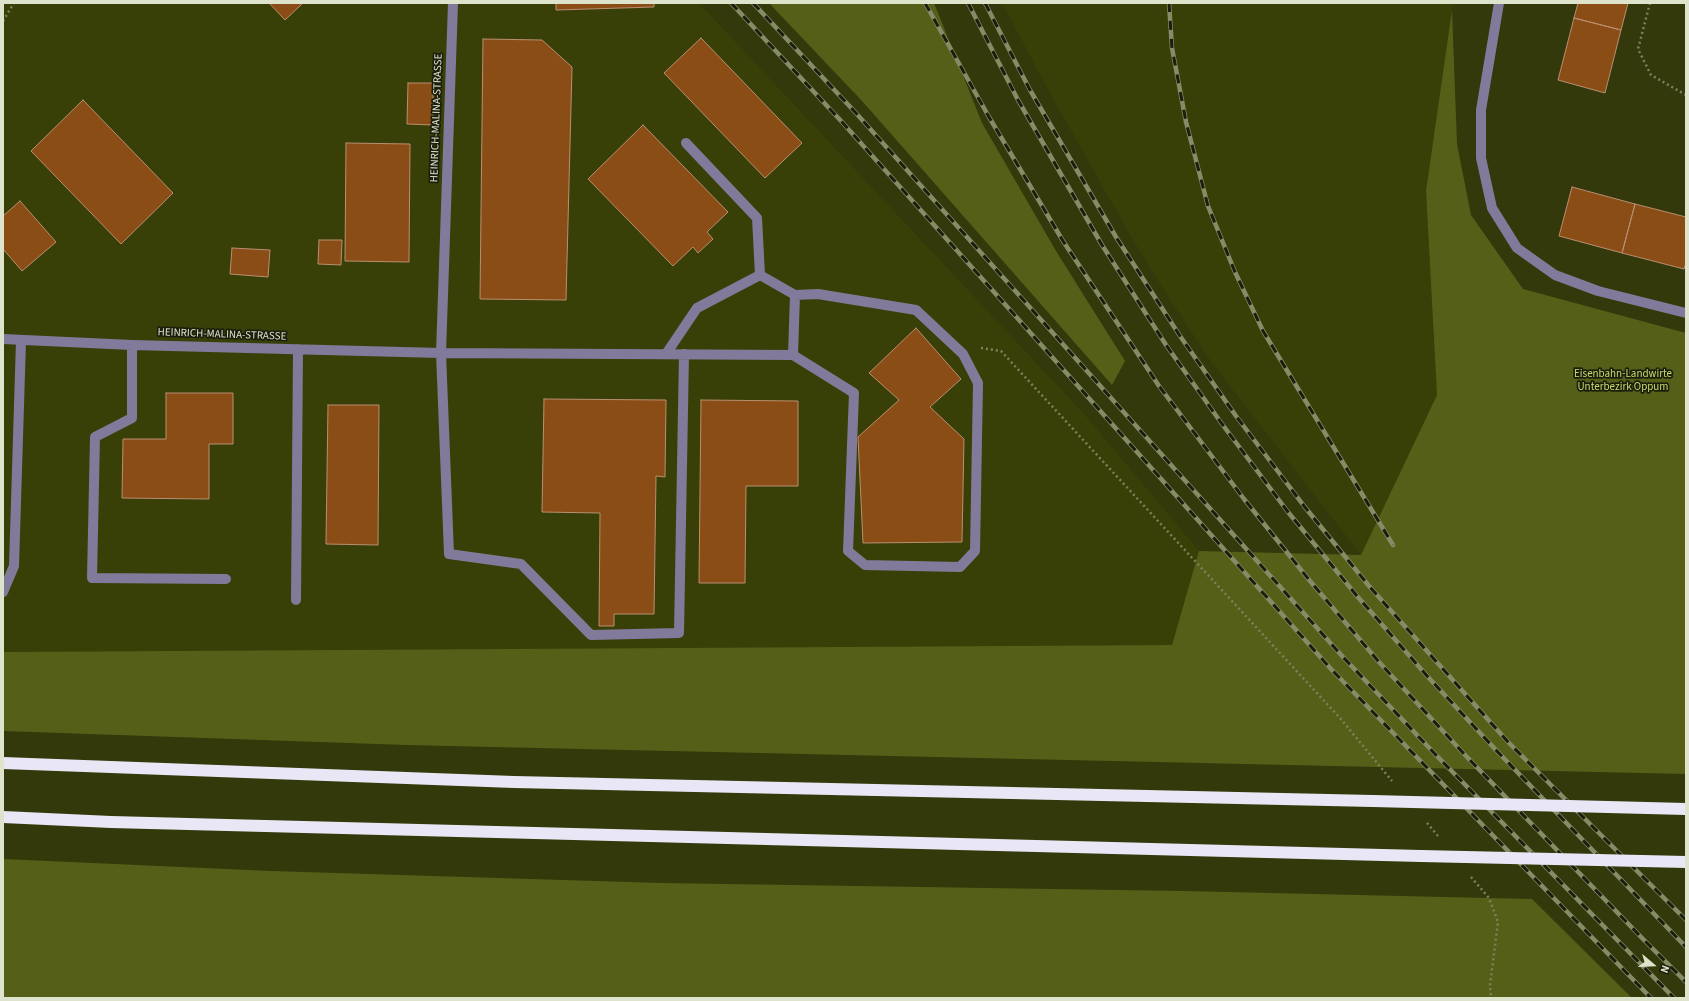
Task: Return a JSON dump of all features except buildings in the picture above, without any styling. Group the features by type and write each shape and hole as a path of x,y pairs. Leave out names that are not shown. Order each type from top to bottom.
{"highway":[{"path":"3,763 514,782 1686,809"},
{"path":"3,817 142,823 1686,862"}],"street":[{"name":"HEINRICH-MALINA-STRASSE","path":"441,353 453,3"},
{"path":"1499,3 1480,110 1481,158 1492,208 1517,248 1555,275 1598,291 1686,313"},
{"path":"686,143 757,218 760,275"},
{"path":"760,275 795,295 818,294 916,310 963,354 978,383 975,551 960,567 865,565 848,551 854,393 793,355 795,295"},
{"path":"666,354 697,308 760,275"},
{"name":"HEINRICH-MALINA-STRASSE","path":"3,339 132,345 441,353 793,355"},
{"path":"3,592 14,566 21,341"},
{"path":"132,345 132,418 95,437 92,578 226,579"},
{"path":"296,600 298,349"},
{"path":"441,353 449,554 521,564 590,635 679,633 684,354"}],"path":[{"path":"3,21 14,3"},
{"path":"1650,3 1638,49 1651,75 1686,95"},
{"path":"963,354 971,347 1001,351 1340,718 1394,784"},
{"path":"1424,820 1439,838"},
{"path":"1469,874 1489,898 1498,922 1490,985 1491,998"}],"shaded area":[{"path":"3,3 699,3 1085,415 1199,551 1172,645 3,652"},
{"path":"1002,3 1453,3 1426,191 1437,395 1361,555 1212,363 1160,284 1126,228 1044,82"}],"green space":[{"path":"769,3 934,3 982,123 1056,251 1125,361 1112,385 863,102"},
{"name":"Eisenbahn-Landwirte Unterbezirk Oppum","path":"1452,10 1457,144 1471,215 1523,289 1686,333 1686,774 406,745 3,731 3,652 1172,645 1199,551 1361,555 1437,395 1426,191"},
{"path":"3,859 271,871 661,883 1183,891 1532,899 1632,998 3,998"}],"railway":[{"path":"731,3 842,122 1331,669 1651,998"},
{"path":"753,3 855,112 1343,657 1436,755 1674,998"},
{"path":"925,3 989,117 1063,241 1159,386 1244,499 1310,581 1379,662 1466,756 1686,982"},
{"path":"968,3 1018,100 1102,245 1166,345 1222,424 1288,512 1357,596 1428,677 1495,749 1686,947"},
{"path":"985,3 1030,90 1116,237 1180,336 1236,416 1304,506 1369,586 1508,742 1686,920"},
{"path":"1169,3 1172,48 1186,122 1208,206 1235,272 1263,331 1393,545"}]}
